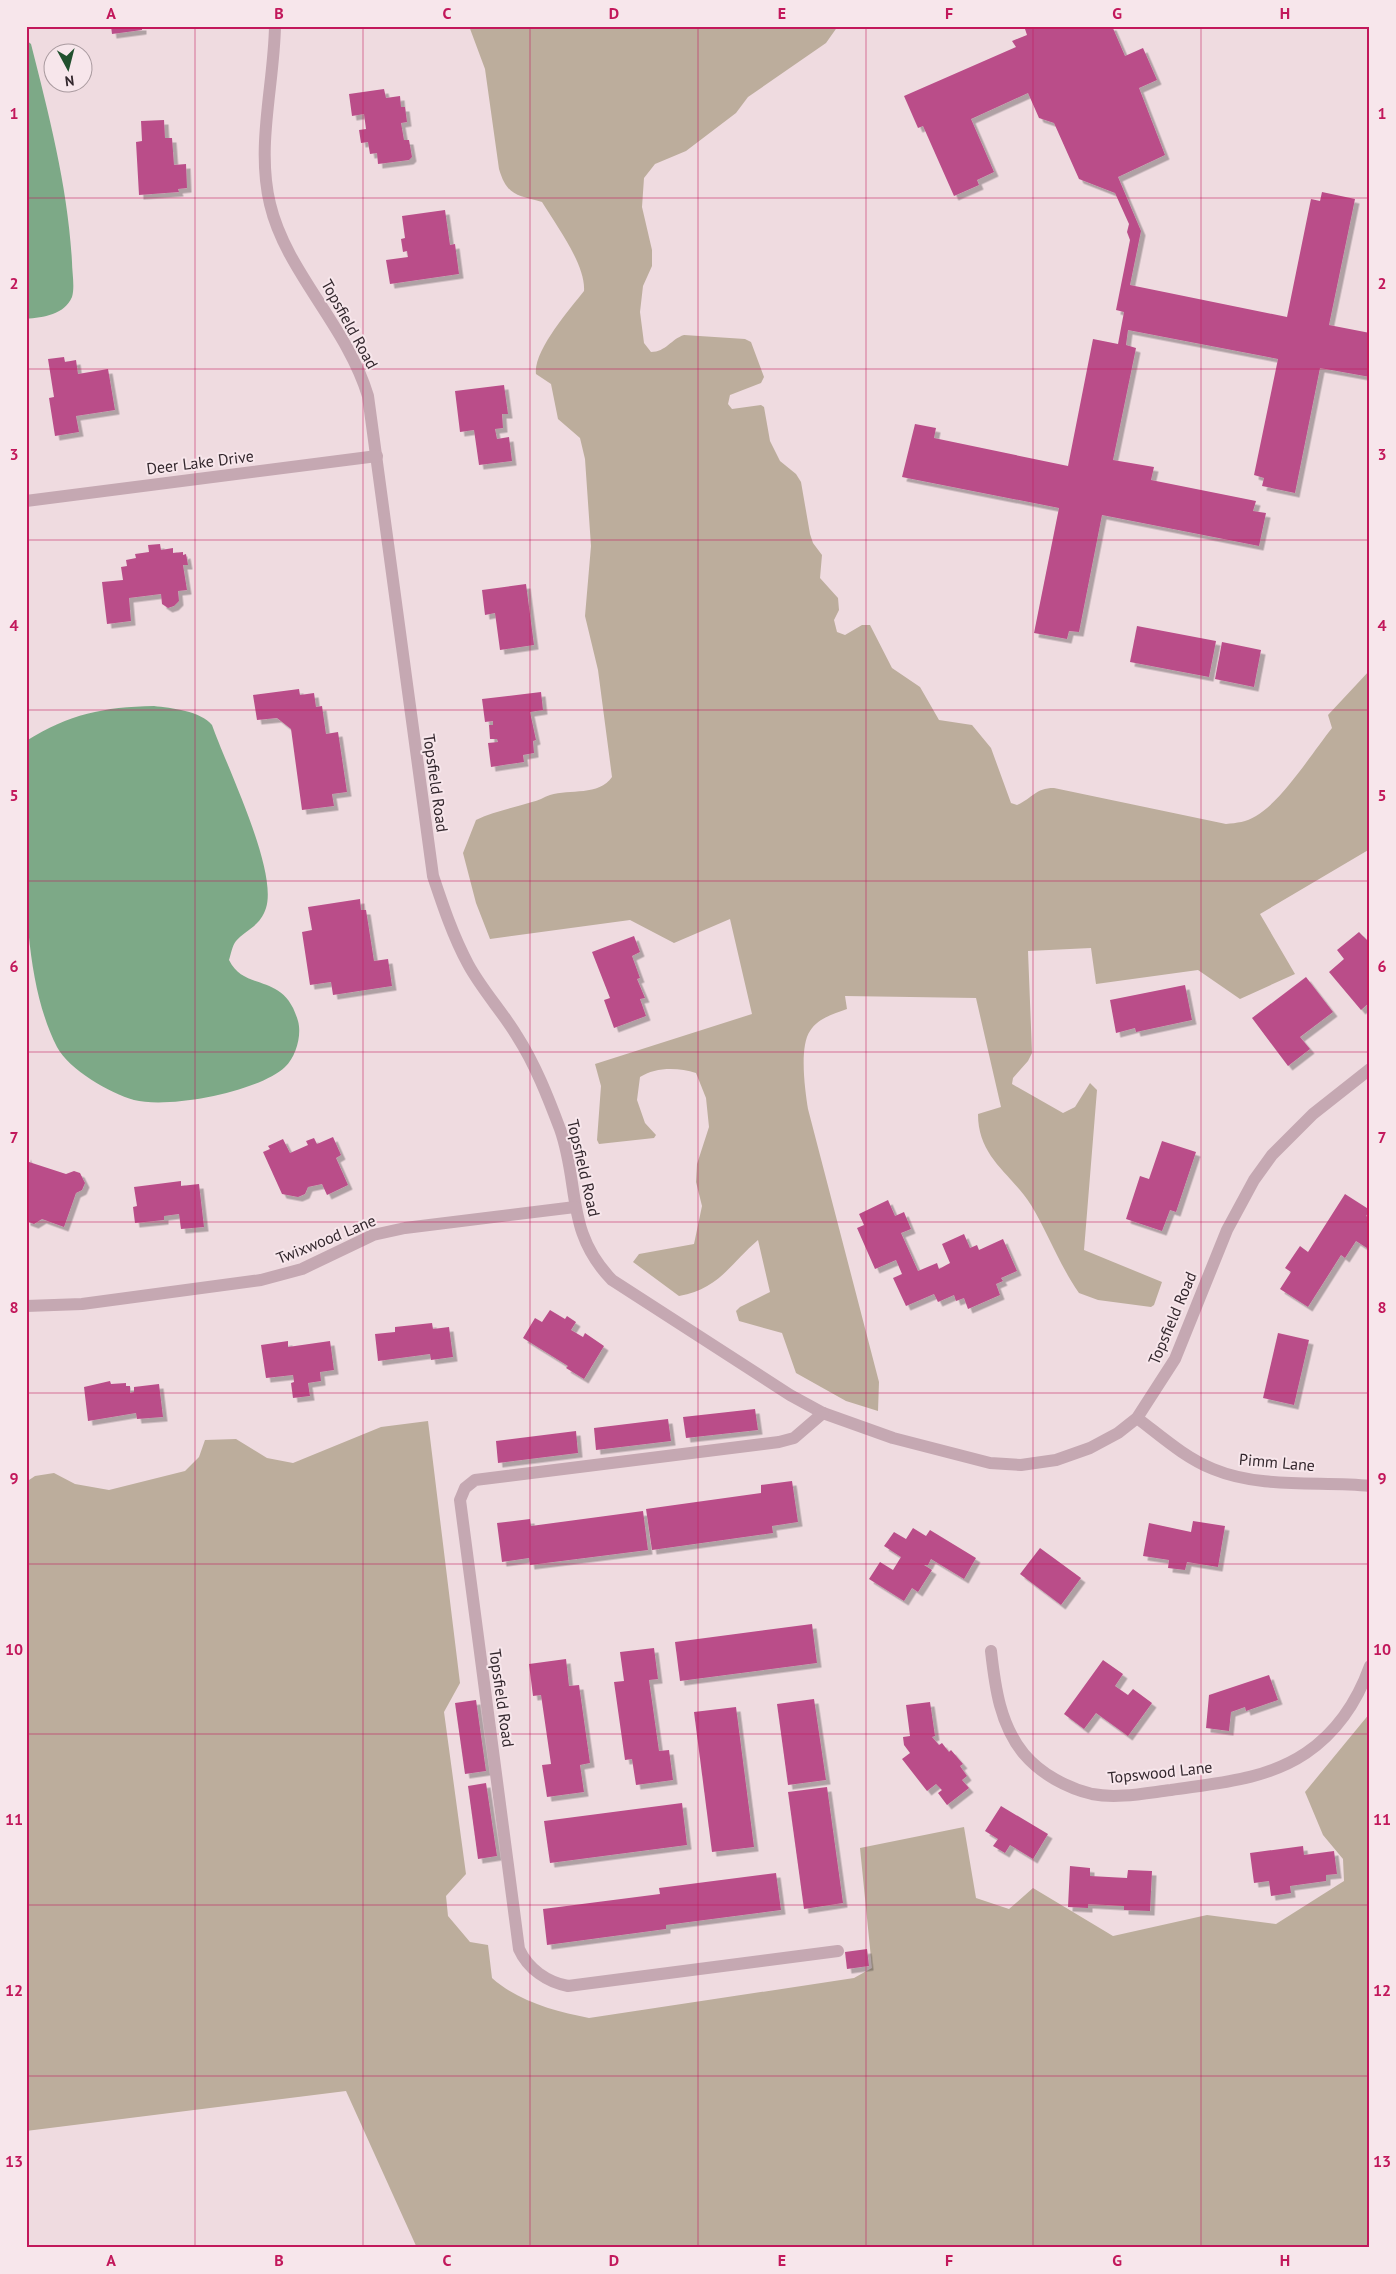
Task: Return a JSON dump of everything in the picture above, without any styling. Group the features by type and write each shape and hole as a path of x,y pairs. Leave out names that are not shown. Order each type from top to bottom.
{"street":[{"name":"Topsfield Road","path":"275,26 264,174 270,205 287,247 338,330 362,377 369,404 433,876 448,921 468,963 530,1058 552,1108 566,1152 574,1207 589,1249 598,1266 612,1280 790,1395 823,1413 885,1436 990,1463 1021,1465 1056,1460 1090,1448 1118,1433 1137,1418 1175,1359 1227,1230 1254,1180 1272,1155 1313,1114 1370,1069"},
{"name":"Deer Lake Drive","path":"26,501 377,456"},
{"name":"Twixwood Lane","path":"28,1306 82,1304 261,1280 302,1269 373,1235 405,1228 574,1207"},
{"name":"Topsfield Road","path":"823,1413 794,1438 780,1442 475,1480 465,1488 460,1500 519,1949 525,1963 553,1983 568,1986 838,1951"},
{"name":"Pimm Lane","path":"1137,1418 1193,1458 1214,1469 1235,1476 1270,1481 1370,1486"},
{"name":"Topswood Lane","path":"991,1651 1001,1712 1024,1754 1053,1778 1072,1788 1094,1794 1119,1796 1239,1780 1281,1766 1306,1753 1343,1719 1355,1701 1370,1666"}],"shaded area":[{"path":"469,26 838,26 826,43 748,97 736,113 686,151 655,164 644,178 642,207 652,250 652,266 643,286 640,312 644,343 651,352 665,348 675,339 684,335 745,339 751,342 764,377 761,383 730,395 728,404 732,409 761,405 764,407 770,441 780,461 796,474 801,482 810,534 813,543 822,555 820,578 838,598 839,610 834,620 837,632 845,635 862,625 870,625 892,668 920,687 939,720 972,725 991,748 1011,803 1017,805 1042,790 1054,788 1226,824 1249,820 1266,809 1296,776 1332,728 1328,715 1370,670 1370,849 1260,914 1295,974 1240,999 1198,970 1096,984 1091,948 1028,951 1032,1053 1028,1061 1013,1078 1012,1084 1063,1113 1075,1107 1090,1083 1097,1090 1084,1250 1162,1282 1154,1305 1151,1307 1098,1300 1079,1293 1031,1205 989,1154 979,1129 978,1114 1001,1107 976,998 845,996 847,1009 817,1023 807,1038 804,1069 808,1109 879,1382 878,1411 846,1401 796,1373 782,1333 739,1321 736,1311 740,1307 770,1292 758,1240 714,1282 693,1293 679,1296 633,1262 639,1254 694,1244 702,1206 696,1182 697,1164 709,1127 706,1098 696,1073 667,1069 646,1074 640,1077 637,1100 645,1123 656,1135 654,1138 599,1144 597,1140 601,1086 595,1064 752,1014 730,919 674,943 630,920 490,939 476,903 463,853 476,820 550,795 600,787 612,777 598,670 585,616 591,546 585,459 580,438 558,419 551,384 536,374 540,354 546,342 584,291 583,281 580,269 569,245 542,202 514,193 502,178 499,169 485,69"},
{"path":"26,40 31,44 57,152 70,234 73,293 68,303 59,311 46,316 26,319"},
{"path":"154,706 193,713 201,716 212,725 249,817 265,869 268,891 266,908 260,920 236,941 229,960 236,970 245,976 274,988 284,995 292,1005 299,1027 299,1039 292,1058 285,1067 272,1076 235,1091 169,1102 149,1102 124,1097 91,1080 63,1056 57,1047 44,1015 35,978 29,939 26,898 26,741 72,718 103,710"},
{"path":"428,1421 460,1683 444,1712 466,1874 446,1896 448,1916 470,1942 488,1945 492,1978 514,1993 550,2009 589,2018 854,1978 872,1968 860,1848 964,1827 976,1898 1009,1909 1033,1888 1113,1936 1207,1915 1276,1924 1344,1881 1343,1859 1323,1835 1305,1792 1370,1713 1370,2248 417,2248 346,2091 26,2131 26,1482 35,1476 54,1473 75,1484 109,1490 185,1471 199,1457 205,1440 236,1439 267,1458 293,1463 381,1427"}],"building":[{"path":"111,26 142,26 142,30 112,34"},
{"path":"1024,26 1112,26 1125,56 1143,48 1157,80 1139,88 1165,155 1118,177 1141,231 1130,285 1287,317 1311,199 1320,201 1322,192 1355,199 1329,325 1370,333 1370,377 1320,368 1295,493 1262,486 1264,478 1254,475 1278,359 1128,330 1126,345 1136,348 1113,460 1154,467 1151,480 1256,501 1253,511 1266,513 1259,546 1102,515 1079,632 1069,631 1067,639 1034,633 1059,508 902,477 915,424 936,428 934,438 1068,466 1093,339 1118,344 1124,312 1116,310 1130,240 1127,232 1129,224 1115,193 1079,179 1054,123 1039,118 1028,93 971,119 994,172 977,180 979,185 954,196 923,126 918,128 904,96 1016,47 1012,41 1027,35"},
{"path":"384,89 386,98 400,96 401,107 405,107 407,122 401,123 404,140 409,140 412,157 409,160 378,164 377,153 370,154 368,142 361,143 359,130 366,129 364,114 352,116 349,94"},
{"path":"164,120 165,138 172,138 174,165 186,164 187,188 178,189 179,192 139,195 136,142 142,141 141,121"},
{"path":"445,210 450,245 455,244 459,274 390,284 386,260 408,257 407,251 403,252 401,239 405,238 402,216"},
{"path":"64,357 65,362 76,360 78,374 108,369 115,410 76,416 79,432 55,436 49,398 54,397 48,359"},
{"path":"504,385 508,414 502,414 503,428 495,429 497,439 509,437 512,461 479,465 474,430 460,432 455,391"},
{"path":"160,544 161,550 173,548 173,553 183,552 183,555 186,554 188,565 183,565 187,590 178,591 179,601 174,606 168,608 162,604 161,594 129,598 131,621 107,624 102,582 123,580 121,567 127,566 126,560 136,558 135,554 149,552 148,545"},
{"path":"526,584 534,645 500,650 495,613 485,615 482,590"},
{"path":"1137,626 1216,641 1209,677 1130,662"},
{"path":"1222,642 1261,650 1254,687 1215,679"},
{"path":"299,689 300,695 314,693 316,707 322,706 326,734 338,732 347,792 332,794 334,806 302,810 291,729 277,718 257,720 253,695"},
{"path":"541,692 543,710 530,712 536,740 533,741 534,753 523,755 524,762 491,767 488,743 498,742 497,739 490,739 489,725 493,725 493,721 485,722 482,699"},
{"path":"360,899 361,910 366,910 374,961 388,959 392,986 333,995 331,982 310,985 302,932 312,930 308,907"},
{"path":"1359,932 1370,943 1370,1002 1361,1010 1329,972 1344,959 1337,950"},
{"path":"634,936 640,952 632,956 640,978 637,979 645,998 640,999 646,1016 614,1028 604,1000 610,998 592,952"},
{"path":"1306,977 1333,1012 1300,1037 1310,1049 1288,1066 1252,1018"},
{"path":"1185,985 1192,1020 1136,1032 1135,1028 1116,1033 1110,1000"},
{"path":"333,1137 341,1155 336,1158 348,1185 327,1195 322,1184 308,1187 305,1194 298,1197 282,1194 263,1152 270,1149 268,1146 283,1139 290,1153 308,1145 306,1141 314,1138 317,1144"},
{"path":"1162,1141 1196,1152 1176,1212 1170,1210 1162,1231 1126,1219 1140,1176 1149,1179"},
{"path":"26,1155 29,1162 66,1174 74,1171 80,1173 85,1183 82,1190 76,1193 64,1227 42,1219 34,1224 26,1221"},
{"path":"181,1181 181,1186 199,1184 204,1227 181,1229 179,1214 164,1216 164,1220 135,1223 133,1207 137,1206 134,1187"},
{"path":"1345,1194 1370,1210 1366,1216 1370,1218 1370,1250 1356,1241 1345,1258 1341,1255 1308,1307 1280,1289 1291,1272 1285,1268 1300,1246 1308,1252"},
{"path":"888,1200 895,1216 904,1212 911,1229 901,1233 918,1271 937,1263 939,1269 950,1263 942,1244 964,1234 970,1248 977,1245 979,1250 1003,1239 1017,1271 1001,1278 1003,1281 996,1284 1000,1295 968,1309 964,1298 956,1301 954,1295 938,1302 934,1294 906,1306 893,1278 902,1274 896,1260 875,1269 857,1228 864,1225 859,1214"},
{"path":"550,1310 565,1319 567,1316 576,1322 571,1330 583,1337 585,1333 604,1346 584,1379 566,1368 568,1366 523,1338 535,1318 542,1322"},
{"path":"432,1323 433,1329 449,1327 453,1357 431,1360 430,1354 378,1361 375,1334 395,1332 395,1327"},
{"path":"1278,1333 1309,1340 1294,1405 1263,1398"},
{"path":"288,1341 288,1347 330,1341 334,1370 320,1372 321,1381 308,1383 310,1396 293,1398 291,1383 294,1382 293,1375 266,1378 261,1345"},
{"path":"110,1381 111,1384 126,1383 126,1386 130,1386 130,1393 134,1392 134,1387 159,1384 163,1417 137,1419 136,1413 88,1421 84,1387"},
{"path":"755,1409 758,1430 686,1438 683,1417"},
{"path":"668,1419 671,1441 596,1450 594,1428"},
{"path":"576,1431 578,1453 498,1463 496,1441"},
{"path":"792,1481 798,1522 772,1526 773,1533 652,1550 646,1509 761,1493 761,1485"},
{"path":"643,1511 648,1550 530,1565 529,1558 502,1562 497,1523 530,1519 531,1526"},
{"path":"1193,1521 1225,1526 1218,1567 1187,1562 1185,1570 1168,1568 1169,1560 1143,1556 1149,1523 1191,1532"},
{"path":"913,1528 926,1536 930,1530 976,1558 964,1579 931,1559 928,1565 924,1565 932,1570 918,1592 912,1588 904,1601 869,1579 880,1562 893,1570 901,1557 884,1546 894,1532 906,1539"},
{"path":"1040,1548 1081,1578 1061,1605 1020,1574"},
{"path":"812,1624 817,1663 680,1681 675,1642"},
{"path":"654,1648 658,1679 649,1680 659,1751 669,1750 673,1780 636,1785 632,1759 625,1760 614,1682 624,1681 620,1652"},
{"path":"566,1659 569,1686 579,1685 590,1763 580,1765 584,1792 547,1797 542,1765 551,1764 541,1695 533,1696 529,1664"},
{"path":"1103,1660 1123,1674 1115,1686 1128,1695 1133,1689 1152,1703 1128,1736 1096,1713 1084,1729 1064,1714"},
{"path":"1269,1675 1278,1700 1246,1711 1245,1707 1231,1712 1229,1731 1206,1728 1209,1695"},
{"path":"814,1699 826,1780 788,1785 777,1704"},
{"path":"476,1700 486,1771 465,1774 455,1703"},
{"path":"930,1702 935,1736 932,1737 939,1745 942,1743 949,1752 951,1750 963,1764 960,1766 967,1776 962,1780 969,1788 947,1805 938,1793 942,1790 936,1784 927,1791 902,1759 910,1753 904,1745 903,1737 910,1736 906,1705"},
{"path":"736,1707 754,1847 712,1852 694,1712"},
{"path":"486,1783 497,1856 478,1859 468,1786"},
{"path":"827,1787 843,1903 804,1909 788,1792"},
{"path":"682,1803 687,1845 550,1863 544,1821"},
{"path":"1001,1806 1048,1834 1033,1859 1010,1845 1005,1853 993,1846 998,1839 985,1831"},
{"path":"1303,1846 1304,1855 1334,1851 1337,1874 1326,1875 1326,1881 1290,1886 1291,1893 1271,1896 1269,1881 1254,1883 1250,1853"},
{"path":"1070,1866 1090,1868 1090,1876 1127,1878 1128,1870 1152,1871 1150,1911 1124,1910 1124,1906 1088,1904 1088,1908 1068,1907"},
{"path":"776,1873 781,1910 666,1925 666,1929 547,1945 543,1909 660,1894 659,1888"},
{"path":"867,1949 869,1966 847,1969 845,1952"}]}
